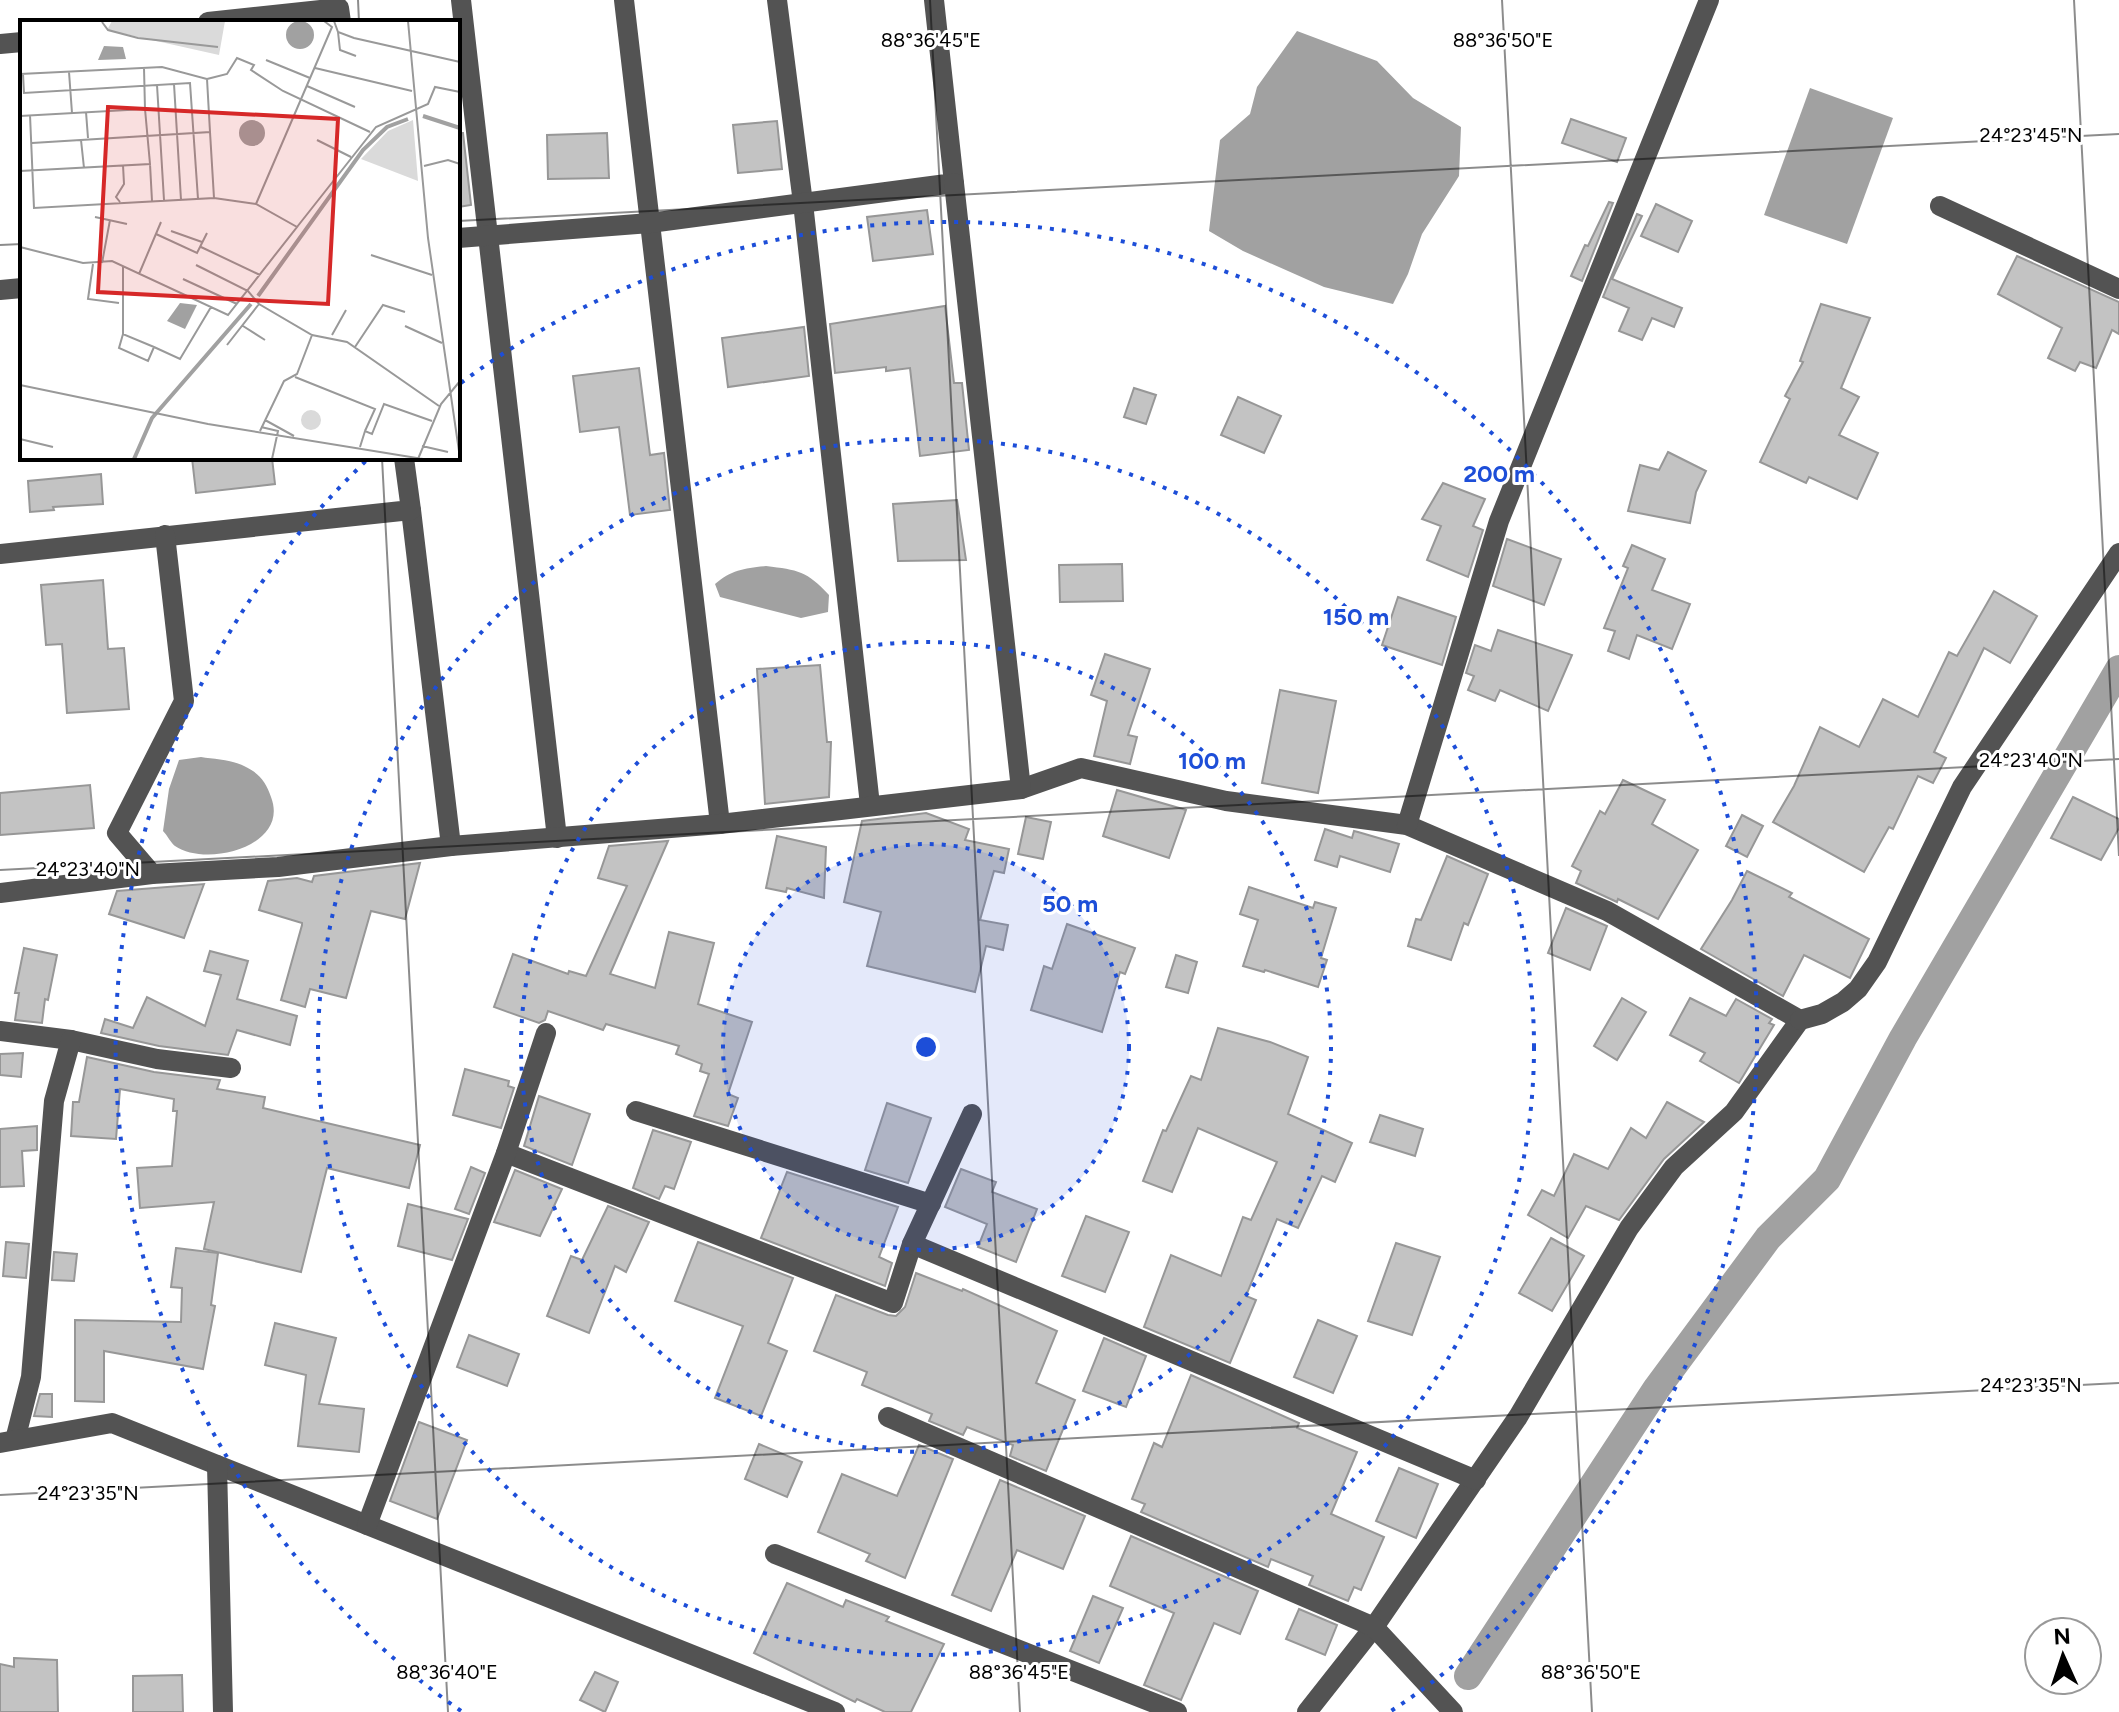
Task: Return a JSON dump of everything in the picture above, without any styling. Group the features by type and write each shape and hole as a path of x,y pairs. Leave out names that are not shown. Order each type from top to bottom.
{"street":[{"path":"461,0 557,838"},
{"path":"624,0 720,824"},
{"path":"777,0 803,203 870,805"},
{"path":"934,0 1021,789"},
{"path":"1407,825 1499,521 1709,0"},
{"path":"230,20 339,10"},
{"path":"0,44 20,42"},
{"path":"460,238 650,223 954,183"},
{"path":"1940,206 2119,289"},
{"path":"0,290 20,288"},
{"path":"404,460 451,846"},
{"path":"0,554 411,510"},
{"path":"152,874 117,833 184,701 165,535"},
{"path":"1307,1712 1374,1627 1476,1480 1518,1417 1629,1228 1674,1167 1734,1112 1800,1020 1822,1014 1843,1002 1858,989 1877,962 1962,787 2119,553"},
{"path":"0,893 152,874 278,867 451,846 720,824 1021,789 1081,768 1226,801 1407,825 1607,911 1800,1020"},
{"path":"0,1031 71,1040 157,1059 231,1068"},
{"path":"367,1525 506,1153 546,1033"},
{"path":"71,1040 54,1101 31,1377 8,1442 112,1423 835,1712"},
{"path":"636,1111 931,1204"},
{"path":"506,1153 893,1303 912,1244 972,1114"},
{"path":"912,1244 1476,1480"},
{"path":"888,1417 1374,1627 1453,1712"},
{"path":"217,1465 223,1712"},
{"path":"775,1554 1177,1712"}],"shaded area":[{"path":"1297,31 1377,61 1413,98 1461,127 1459,176 1422,234 1393,304 1324,287 1243,251 1209,231 1220,140 1250,114 1257,87"},
{"path":"1810,88 1893,118 1847,244 1764,215"},
{"path":"766,566 808,576 829,595 828,612 801,618 720,597 715,584 721,579 739,570"},
{"path":"201,757 239,764 264,782 274,814 269,828 257,840 242,848 206,855 175,846 163,831 169,789 179,760"}],"building":[{"path":"1571,119 1626,138 1617,162 1562,143"},
{"path":"777,121 782,169 738,173 733,125"},
{"path":"460,133 463,133 471,205 460,207"},
{"path":"607,133 609,178 548,179 547,135"},
{"path":"1609,202 1613,203 1582,281 1571,276"},
{"path":"1656,204 1692,221 1678,252 1641,236"},
{"path":"927,210 933,254 873,261 867,217"},
{"path":"1637,214 1642,216 1612,279 1682,308 1674,327 1652,318 1642,340 1619,331 1629,308 1603,297"},
{"path":"2017,256 2119,302 2119,334 2112,330 2096,368 2080,362 2075,371 2048,358 2062,328 1998,294"},
{"path":"1821,304 1870,318 1841,388 1859,397 1839,435 1878,453 1857,499 1809,477 1806,483 1760,462 1790,399 1785,396 1803,362 1800,361"},
{"path":"945,306 954,383 962,383 969,450 920,456 910,368 886,371 886,367 835,373 830,324"},
{"path":"804,327 809,376 728,387 722,338"},
{"path":"639,368 650,455 664,453 670,510 630,515 619,427 580,432 573,376"},
{"path":"1134,388 1156,395 1146,424 1124,417"},
{"path":"1238,397 1281,416 1264,453 1221,435"},
{"path":"1668,452 1706,471 1696,492 1690,523 1628,511 1640,465 1659,470"},
{"path":"192,460 272,460 275,484 196,493"},
{"path":"101,474 103,504 53,507 54,510 30,512 28,481"},
{"path":"1443,483 1485,499 1473,526 1483,530 1468,577 1427,560 1441,526 1422,519"},
{"path":"957,500 966,560 898,561 893,504"},
{"path":"1507,539 1561,559 1544,605 1493,586"},
{"path":"1632,545 1665,559 1652,590 1690,604 1672,649 1637,635 1629,659 1608,651 1615,631 1604,628 1628,568 1623,566"},
{"path":"1122,564 1123,601 1060,602 1059,565"},
{"path":"103,580 108,649 124,648 129,709 67,713 62,644 46,645 41,585"},
{"path":"1994,591 2037,616 2010,663 1984,648 1934,752 1946,758 1933,783 1918,776 1893,829 1889,827 1864,872 1773,822 1794,786 1820,727 1859,747 1883,699 1918,717 1949,652 1957,656"},
{"path":"1398,597 1456,617 1442,665 1382,645"},
{"path":"1498,630 1572,655 1548,711 1500,690 1495,701 1468,690 1474,676 1466,673 1475,645 1491,651"},
{"path":"1105,654 1150,669 1128,735 1137,737 1130,764 1094,756 1107,701 1091,695"},
{"path":"820,665 827,742 831,742 829,797 765,804 757,669"},
{"path":"1280,690 1336,701 1318,793 1262,783"},
{"path":"1623,780 1665,800 1652,824 1698,850 1658,919 1576,883 1581,871 1572,866 1600,811 1605,814"},
{"path":"90,785 94,828 0,835 0,793"},
{"path":"1117,790 1186,810 1169,858 1103,836"},
{"path":"2073,797 2119,819 2119,828 2101,860 2051,838"},
{"path":"926,813 969,829 965,840 1009,849 1004,873 994,871 980,920 1008,925 1003,950 986,946 975,992 867,966 881,912 844,902 862,821"},
{"path":"1742,815 1763,826 1747,857 1726,846"},
{"path":"1026,817 1051,822 1043,859 1018,854"},
{"path":"1325,829 1352,838 1354,831 1399,844 1390,872 1340,856 1337,867 1315,860"},
{"path":"777,836 826,847 824,898 787,888 786,892 766,888"},
{"path":"668,841 610,974 655,988 669,932 714,943 698,1004 752,1022 728,1094 738,1098 728,1126 694,1116 709,1074 700,1071 702,1064 676,1054 679,1046 606,1024 603,1030 548,1011 545,1020 539,1023 494,1007 513,954 568,974 569,971 586,976 627,886 598,878 609,846"},
{"path":"1447,856 1488,874 1468,925 1464,923 1451,960 1408,946 1416,919 1421,920"},
{"path":"420,863 405,919 371,911 346,998 310,989 305,1007 281,1000 302,923 259,910 268,881 297,878 312,882 314,876"},
{"path":"1747,871 1792,893 1789,897 1869,939 1850,978 1804,955 1783,996 1701,949"},
{"path":"204,884 184,938 109,914 117,891"},
{"path":"1249,887 1313,908 1315,902 1336,908 1321,958 1327,960 1318,987 1243,966 1258,920 1240,914"},
{"path":"1566,908 1607,926 1590,970 1548,953"},
{"path":"1067,924 1135,948 1125,974 1120,972 1102,1032 1031,1010 1044,966 1052,969"},
{"path":"24,948 57,955 42,1023 15,1020 19,993 15,993"},
{"path":"210,951 248,961 237,999 297,1016 290,1045 237,1030 228,1055 159,1046 101,1033 105,1019 133,1028 147,997 205,1026 221,975 204,971"},
{"path":"1176,955 1197,962 1188,993 1166,987"},
{"path":"1622,998 1646,1012 1617,1060 1594,1046"},
{"path":"1690,998 1726,1016 1736,999 1772,1019 1769,1023 1774,1025 1739,1083 1700,1061 1705,1053 1670,1035"},
{"path":"1218,1028 1270,1042 1308,1057 1288,1114 1352,1143 1335,1182 1322,1176 1298,1228 1277,1219 1246,1296 1256,1300 1230,1363 1144,1327 1171,1255 1221,1276 1243,1217 1251,1220 1277,1162 1198,1128 1172,1192 1143,1181 1163,1130 1166,1131 1191,1076 1201,1080"},
{"path":"23,1053 21,1077 0,1075 0,1054"},
{"path":"87,1057 154,1072 220,1080 217,1089 265,1097 263,1108 420,1145 409,1188 327,1168 301,1272 204,1249 214,1202 140,1208 137,1168 172,1166 177,1111 173,1111 174,1099 120,1089 116,1139 71,1136 73,1102 79,1102"},
{"path":"465,1069 509,1081 508,1086 514,1088 501,1128 453,1115"},
{"path":"539,1096 590,1114 572,1165 524,1146"},
{"path":"1667,1102 1704,1122 1664,1159 1619,1220 1586,1206 1568,1238 1528,1215 1542,1190 1554,1196 1574,1154 1608,1169 1631,1128 1646,1138"},
{"path":"887,1103 931,1118 908,1183 865,1170"},
{"path":"1380,1115 1423,1129 1415,1156 1370,1142"},
{"path":"37,1126 37,1150 22,1151 24,1186 0,1187 0,1129"},
{"path":"653,1130 691,1142 674,1189 665,1186 659,1199 633,1188"},
{"path":"471,1167 485,1173 469,1214 455,1209"},
{"path":"961,1169 996,1182 992,1192 1037,1209 1016,1262 978,1247 987,1224 945,1207"},
{"path":"515,1170 562,1189 540,1236 494,1222"},
{"path":"787,1172 898,1207 879,1257 892,1263 885,1286 761,1238"},
{"path":"408,1204 468,1219 452,1260 398,1246"},
{"path":"608,1206 649,1222 626,1272 615,1266 589,1333 547,1316 571,1256 582,1260"},
{"path":"1086,1216 1129,1232 1105,1292 1062,1276"},
{"path":"1551,1238 1584,1256 1552,1311 1519,1293"},
{"path":"6,1242 29,1244 26,1278 3,1276"},
{"path":"698,1242 793,1278 768,1343 787,1351 761,1416 715,1398 743,1326 675,1301"},
{"path":"1396,1243 1440,1257 1412,1335 1368,1321"},
{"path":"176,1248 218,1253 211,1305 215,1306 203,1369 104,1351 104,1402 75,1401 75,1320 181,1322 182,1288 171,1287"},
{"path":"54,1252 77,1254 74,1281 52,1280"},
{"path":"916,1273 963,1289 1057,1331 1036,1383 1075,1400 1046,1471 1010,1456 1013,1445 967,1427 963,1435 929,1421 932,1414 862,1385 867,1372 814,1351 836,1295 896,1316 905,1307"},
{"path":"1318,1320 1357,1336 1333,1393 1294,1377"},
{"path":"275,1323 336,1338 319,1404 364,1409 359,1452 298,1446 306,1375 265,1365"},
{"path":"469,1335 519,1354 507,1386 457,1367"},
{"path":"1104,1338 1146,1356 1126,1407 1083,1391"},
{"path":"1191,1375 1299,1423 1297,1428 1357,1452 1331,1514 1384,1537 1361,1590 1354,1587 1348,1601 1309,1585 1313,1576 1271,1559 1268,1567 1141,1512 1145,1504 1132,1499 1154,1443 1162,1447"},
{"path":"40,1394 52,1394 52,1417 34,1416"},
{"path":"419,1422 467,1440 437,1519 390,1501"},
{"path":"759,1444 802,1462 787,1497 745,1479"},
{"path":"919,1445 953,1459 905,1578 866,1561 870,1554 818,1532 842,1474 897,1496"},
{"path":"1399,1468 1438,1484 1416,1538 1376,1521"},
{"path":"1000,1480 1085,1516 1063,1569 1017,1550 991,1611 952,1595"},
{"path":"1131,1536 1258,1591 1240,1634 1214,1623 1181,1700 1144,1685 1174,1613 1110,1586"},
{"path":"787,1583 843,1607 846,1600 889,1617 886,1621 944,1644 911,1712 885,1712 857,1699 855,1702 754,1653"},
{"path":"1093,1596 1123,1608 1099,1663 1070,1651"},
{"path":"1299,1609 1337,1625 1325,1655 1286,1639"},
{"path":"14,1658 57,1660 58,1712 0,1712 0,1664 14,1667"},
{"path":"595,1672 618,1682 605,1712 580,1700"},
{"path":"182,1675 183,1712 133,1712 133,1676"}],"waterway":[{"path":"1468,1676 1657,1388 1768,1238 1827,1179 1903,1038 2119,669"}]}
